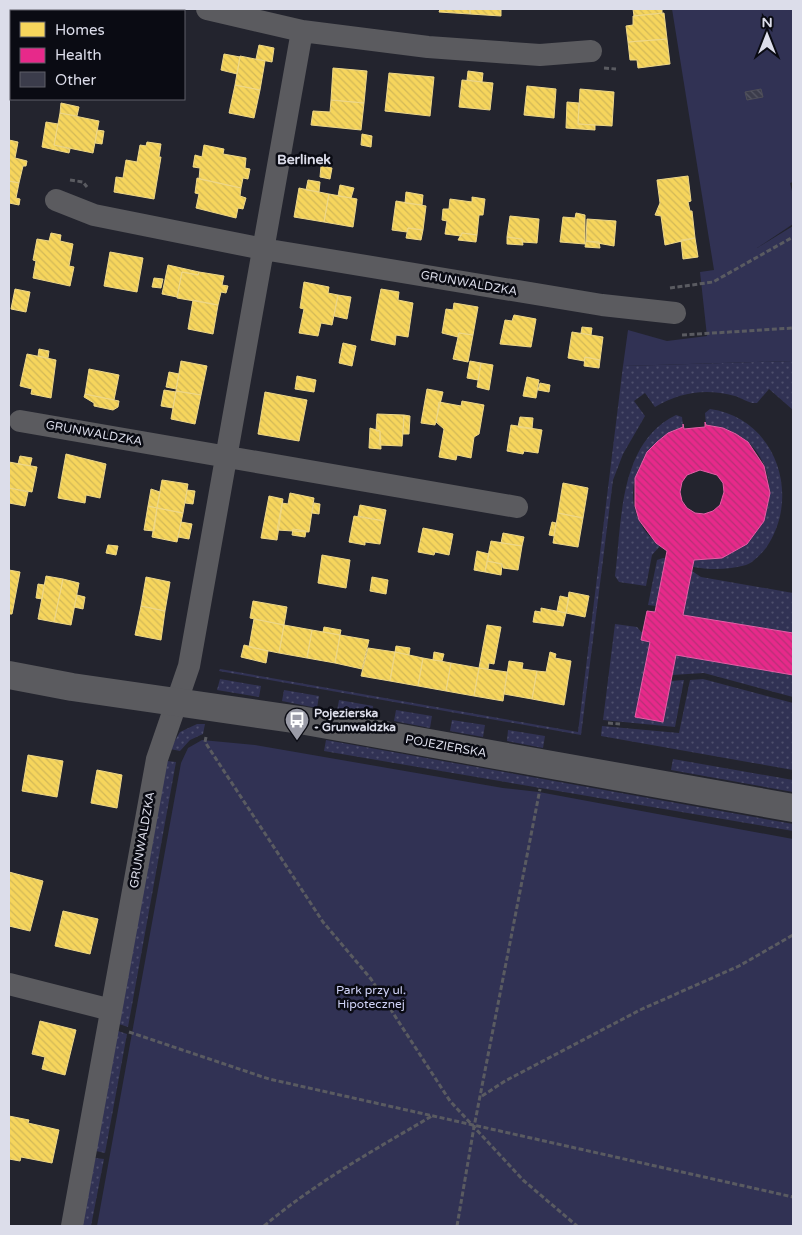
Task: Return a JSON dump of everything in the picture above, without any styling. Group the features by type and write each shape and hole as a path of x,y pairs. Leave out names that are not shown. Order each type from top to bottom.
{"street":[{"path":"207,9 302,31 428,47 531,55 591,50"},
{"name":"GRUNWALDZKA","path":"72,1226 157,759 189,666 302,31"},
{"name":"GRUNWALDZKA","path":"56,200 94,215 263,249 602,305 675,313"},
{"name":"GRUNWALDZKA","path":"20,421 518,507"},
{"name":"POJEZIERSKA","path":"9,675 300,720 793,808"},
{"path":"9,984 111,1010"}],"path":[{"path":"707,332 793,328"},
{"path":"608,723 620,724"},
{"path":"206,737 205,742 323,922 371,979 450,1101 524,1180 577,1226"},
{"path":"457,1226 474,1127 482,1096 540,789"},
{"path":"482,1096 505,1080 640,1010 738,966 793,935"},
{"path":"130,1032 269,1079 474,1127 793,1197"},
{"path":"264,1226 289,1205 356,1160 432,1116"}],"green space":[{"path":"672,9 793,9 793,182 790,183 793,195 793,224 757,248 793,226 793,361 623,366 628,330 667,341 707,336 700,272 714,270"},
{"path":"793,361 793,410 769,389 757,403 714,392 684,395 655,407 645,393 634,401 645,416 623,454 613,480 581,735 219,671 220,669 578,732 623,366"},
{"path":"710,409 733,415 752,427 766,443 776,462 782,484 782,506 777,527 766,548 746,565 726,569 693,567 694,560 725,555 748,541 763,521 769,497 767,472 755,450 735,433 706,425 705,413"},
{"path":"676,415 682,417 683,427 665,437 651,449 641,464 635,480 633,498 637,515 645,531 660,546 652,555 646,586 619,582 615,576 622,509 626,486 633,464 643,445 657,428"},
{"path":"666,558 656,606 648,605 657,560"},
{"path":"692,571 701,577 793,593 793,633 683,615"},
{"path":"615,624 637,627 650,642 635,717 663,722 671,681 684,680 675,727 603,720"},
{"path":"676,655 793,675 793,697 704,673 672,675"},
{"path":"220,679 261,686 259,697 217,690"},
{"path":"703,679 793,703 793,770 601,736 602,726 679,733 690,680"},
{"path":"284,690 319,696 317,708 282,701"},
{"path":"339,700 373,706 371,717 337,711"},
{"path":"396,710 432,716 430,728 394,721"},
{"path":"452,720 485,725 483,737 450,731"},
{"path":"197,724 205,724 203,734 190,740 180,751 170,749 180,732"},
{"path":"508,730 545,736 543,748 507,741"},
{"name":"Park przy ul. Hipotecznej","path":"202,740 255,745 503,788 539,792 793,839 793,1226 97,1226 181,763 188,748"},
{"path":"326,740 793,824 793,831 324,751"},
{"path":"673,759 793,780 793,792 671,770"},
{"path":"167,761 176,762 128,1027 119,1024"},
{"path":"118,1031 127,1034 105,1153 96,1151"},
{"path":"95,1158 104,1159 91,1226 82,1226"}],"building: Homes":[{"path":"440,9 470,9 470,14 439,12"},
{"path":"470,9 501,9 501,16 470,14"},
{"path":"633,9 662,9 662,13 634,16"},
{"path":"664,13 667,39 628,42 626,26 633,25 633,16"},
{"path":"667,39 670,64 638,68 637,60 630,60 628,42"},
{"path":"259,45 274,48 272,62 256,59"},
{"path":"224,54 240,57 237,74 221,70"},
{"path":"240,56 265,61 260,90 235,85"},
{"path":"333,68 367,71 364,103 331,100"},
{"path":"468,71 483,73 482,82 467,80"},
{"path":"389,73 434,77 430,116 385,111"},
{"path":"462,80 493,83 490,110 459,107"},
{"path":"235,85 260,90 254,118 229,113"},
{"path":"527,86 556,89 554,118 524,115"},
{"path":"580,89 614,92 612,126 578,124"},
{"path":"331,100 364,103 361,130 311,125 313,111 330,112"},
{"path":"567,102 579,103 578,124 595,125 595,130 566,128"},
{"path":"61,103 79,107 77,116 60,113"},
{"path":"60,113 99,121 93,153 54,145"},
{"path":"46,122 58,124 54,145 70,149 69,153 42,147"},
{"path":"97,130 104,131 102,144 95,143"},
{"path":"362,134 372,136 371,147 361,145"},
{"path":"9,140 18,142 15,158 27,161 26,166 23,166 19,183 9,181"},
{"path":"147,142 161,144 159,157 161,157 154,199 114,192 116,177 123,178 126,160 137,162 140,145 146,146"},
{"path":"204,145 224,149 223,154 246,158 245,168 250,169 248,179 243,178 241,188 199,179 200,168 193,167 195,155 202,157"},
{"path":"321,166 332,168 330,179 320,177"},
{"path":"688,176 691,201 688,202 690,211 692,211 695,238 665,245 661,216 655,215 660,203 657,180"},
{"path":"197,178 241,188 240,196 246,198 243,209 238,208 236,218 196,208 199,194 195,193"},
{"path":"308,180 320,182 319,192 306,190"},
{"path":"9,181 19,183 16,198 20,199 19,205 9,203"},
{"path":"340,185 354,188 351,198 338,196"},
{"path":"299,188 329,194 324,222 294,217"},
{"path":"406,192 423,195 422,205 405,203"},
{"path":"329,194 357,199 353,227 324,222"},
{"path":"472,197 485,199 483,215 479,215 477,235 462,233 461,236 445,234 447,221 442,220 443,209 449,209 450,199 472,202"},
{"path":"396,201 426,206 423,230 408,228 407,232 392,230"},
{"path":"576,213 585,215 585,244 560,242 563,217 575,218"},
{"path":"510,216 539,219 537,243 522,242 522,239 507,237"},
{"path":"587,219 616,221 614,246 586,241"},
{"path":"408,228 423,230 421,240 406,238"},
{"path":"51,233 61,235 60,241 73,244 69,266 74,267 70,286 33,278 36,261 33,260 37,239 49,241"},
{"path":"462,233 477,235 476,242 458,240"},
{"path":"507,237 522,239 523,245 507,244"},
{"path":"695,238 698,257 683,259 681,240"},
{"path":"586,241 599,242 600,248 585,247"},
{"path":"110,252 143,258 137,292 104,286"},
{"path":"168,265 199,272 198,275 182,272 177,297 162,294"},
{"path":"182,272 198,275 199,272 224,276 222,285 228,286 226,293 221,292 218,305 177,298"},
{"path":"154,278 163,279 161,288 152,287"},
{"path":"304,282 329,287 328,293 338,295 332,325 321,323 318,336 299,333 304,309 300,308"},
{"path":"15,289 30,292 26,312 11,309"},
{"path":"381,289 399,292 398,300 413,303 408,337 396,335 395,345 371,340"},
{"path":"338,295 351,297 347,319 334,316"},
{"path":"193,300 218,305 213,334 188,329"},
{"path":"454,303 478,307 473,335 459,333 458,337 442,333 446,309 453,310"},
{"path":"514,315 536,319 531,347 500,344 505,320 512,321"},
{"path":"582,327 592,328 591,335 581,333"},
{"path":"572,332 603,337 600,360 585,357 584,361 568,358"},
{"path":"459,333 473,335 468,362 453,359"},
{"path":"343,343 356,346 352,366 339,363"},
{"path":"39,349 49,351 48,358 38,356"},
{"path":"27,354 56,360 51,398 31,394 32,389 20,386"},
{"path":"585,357 600,360 599,368 584,366"},
{"path":"181,361 207,366 201,395 176,391"},
{"path":"470,361 481,363 478,380 467,378"},
{"path":"481,363 493,365 489,390 477,387"},
{"path":"89,369 119,375 114,400 85,394"},
{"path":"169,372 179,374 176,389 166,387"},
{"path":"297,376 316,380 314,392 295,389"},
{"path":"527,377 539,380 536,398 523,396"},
{"path":"540,383 550,385 549,392 538,390"},
{"path":"427,389 443,392 435,425 421,423"},
{"path":"164,390 176,392 173,408 161,406"},
{"path":"176,391 201,395 195,424 171,419"},
{"path":"265,392 307,400 299,441 258,434"},
{"path":"85,394 119,401 118,407 113,410 94,406 94,403 84,397"},
{"path":"462,401 484,405 479,434 474,437 471,458 457,455 456,460 439,457 444,429 436,422 439,402 461,406"},
{"path":"377,414 404,415 402,446 379,445 380,431 376,431"},
{"path":"404,415 410,416 409,434 403,434"},
{"path":"520,417 533,418 532,429 518,427"},
{"path":"511,425 542,430 538,453 524,451 523,454 507,451"},
{"path":"370,428 380,431 381,449 369,448"},
{"path":"66,454 106,464 100,498 86,495 85,503 58,498"},
{"path":"20,456 32,458 30,466 18,464"},
{"path":"9,462 37,467 32,492 9,488"},
{"path":"162,480 188,484 183,513 157,508"},
{"path":"563,483 588,488 583,518 558,513"},
{"path":"9,488 28,492 25,506 9,503"},
{"path":"151,489 160,492 157,508 148,506"},
{"path":"187,490 195,491 193,504 185,503"},
{"path":"290,493 314,498 309,532 277,530 282,503 288,504"},
{"path":"269,496 283,499 277,540 261,538"},
{"path":"314,503 320,504 319,514 312,513"},
{"path":"360,505 386,510 384,521 358,516"},
{"path":"148,506 157,508 154,531 144,530"},
{"path":"157,508 183,513 177,542 152,537"},
{"path":"558,513 583,518 578,547 553,543"},
{"path":"354,516 384,521 380,544 365,542 365,545 349,542"},
{"path":"181,522 192,524 189,539 178,537"},
{"path":"552,522 556,523 554,536 549,535"},
{"path":"423,528 453,534 449,555 435,552 434,555 418,552"},
{"path":"293,529 306,531 305,537 292,535"},
{"path":"503,533 524,537 522,546 501,543"},
{"path":"491,541 522,546 518,570 503,568 502,564 487,561"},
{"path":"108,545 118,546 116,555 106,553"},
{"path":"477,551 489,554 485,572 474,570"},
{"path":"322,555 350,560 346,588 318,583"},
{"path":"487,561 502,564 501,575 485,572"},
{"path":"9,570 20,572 12,614 9,614"},
{"path":"46,576 63,579 54,622 38,619"},
{"path":"146,577 170,582 165,611 141,606"},
{"path":"372,577 388,580 386,594 370,591"},
{"path":"63,579 79,583 71,625 54,622"},
{"path":"38,584 44,585 42,599 36,598"},
{"path":"569,592 589,596 585,617 566,613"},
{"path":"77,595 85,597 83,609 74,607"},
{"path":"560,596 569,598 566,613 557,611"},
{"path":"253,601 287,607 284,625 250,618"},
{"path":"141,606 165,611 161,640 135,635"},
{"path":"541,608 566,613 563,626 533,622 535,611 541,612"},
{"path":"254,619 284,625 279,653 249,647"},
{"path":"284,625 312,630 307,658 279,653"},
{"path":"487,625 501,627 494,664 489,663 488,669 479,668"},
{"path":"324,627 341,630 340,635 323,632"},
{"path":"312,630 340,635 335,663 307,658"},
{"path":"340,635 369,640 362,669 335,663"},
{"path":"244,645 268,651 266,663 241,657"},
{"path":"396,646 410,648 409,655 395,652"},
{"path":"368,648 395,652 390,681 361,676"},
{"path":"395,652 423,658 418,686 390,681"},
{"path":"434,652 444,654 442,661 433,660"},
{"path":"550,652 556,654 555,658 571,661 564,705 532,699 537,671 546,672"},
{"path":"423,658 451,663 446,691 418,686"},
{"path":"509,661 523,663 522,669 537,671 532,699 504,694"},
{"path":"451,663 479,668 474,696 446,691"},
{"path":"479,668 507,672 503,701 474,696"},
{"path":"28,755 63,761 57,797 22,791"},
{"path":"97,770 122,775 117,808 91,803"},
{"path":"9,872 43,881 30,931 9,926"},
{"path":"63,911 98,919 90,954 55,946"},
{"path":"40,1021 76,1030 65,1075 42,1069 45,1057 32,1054"},
{"path":"9,1116 29,1120 28,1123 59,1130 52,1163 21,1157 20,1161 9,1159"}],"building: Health":[{"path":"705,422 706,425 723,428 748,442 764,466 770,493 764,521 747,544 722,558 694,560 683,615 793,633 793,675 676,655 663,722 635,717 650,642 641,640 647,611 655,612 667,551 656,543 639,520 635,506 635,478 647,452 668,433 683,427 683,424 684,429 705,427","holes":["700,470 717,475 723,483 724,492 720,505 713,511 704,514 695,513 687,508 682,501 680,492 682,482 687,475"]}],"building: Other":[{"path":"761,89 763,97 747,100 745,92"}],"place":[{"name":"Pojezierska - Grunwaldzka","path":"297,741"}],"district":[{"name":"Berlinek","path":"304,159"}]}
